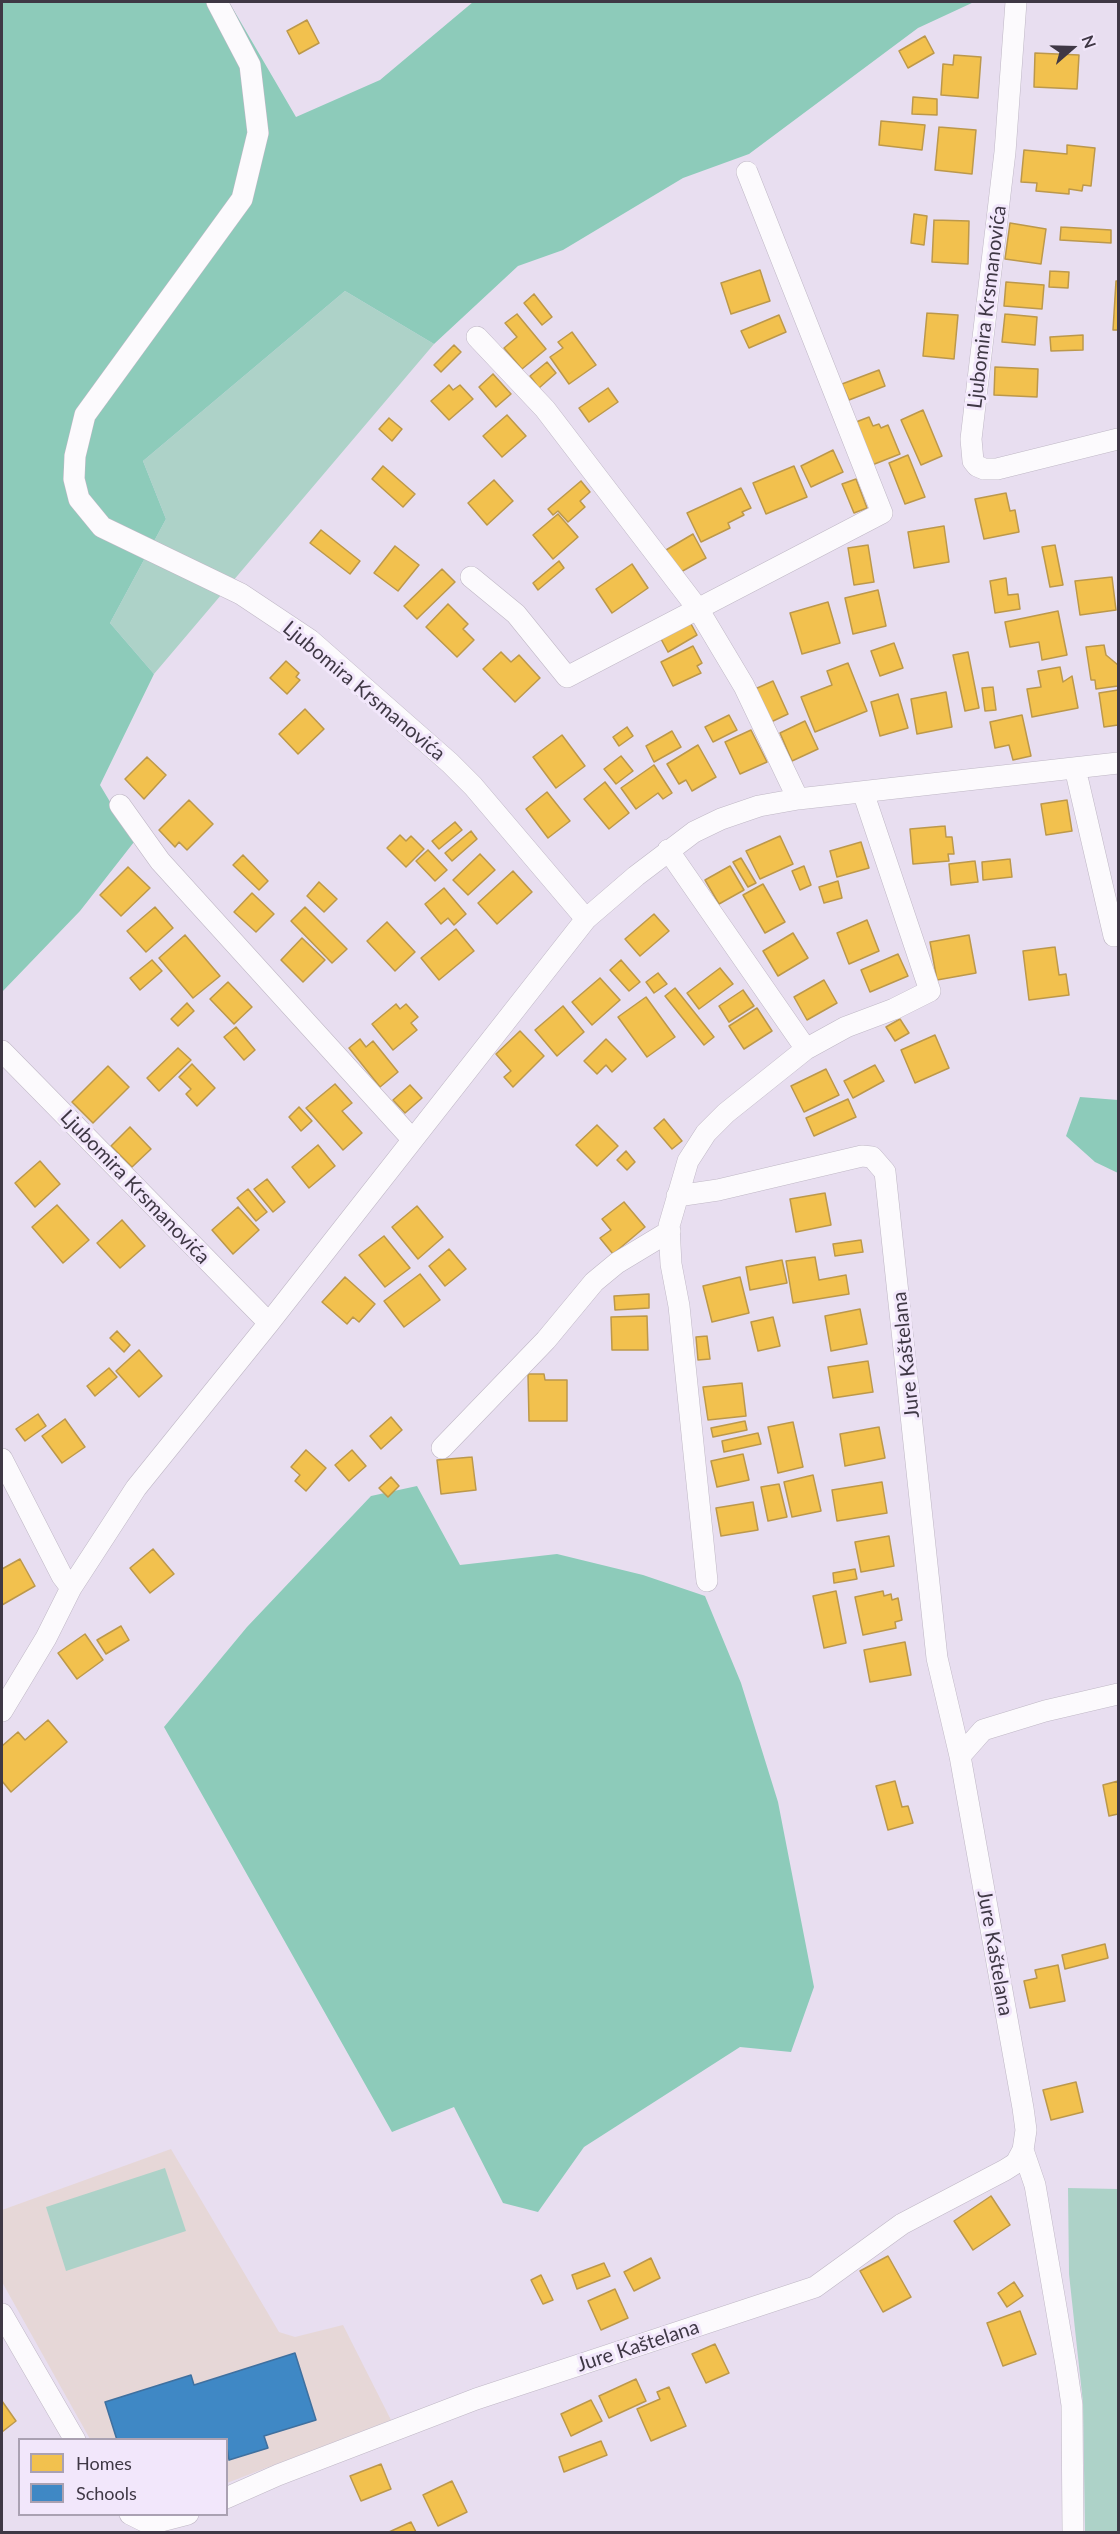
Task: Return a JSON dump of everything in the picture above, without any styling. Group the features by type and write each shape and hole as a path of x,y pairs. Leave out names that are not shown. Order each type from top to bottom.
{"street":[{"name":"Ljubomira Krsmanovića","path":"217,2 250,65 258,133 242,199 86,415 75,456 74,479 79,499 102,527 241,594 310,640 450,763 586,919"},
{"name":"Ljubomira Krsmanovića","path":"1016,2 1005,152 971,439 973,461 984,469 997,469 1119,439"},
{"path":"471,577 516,614 567,677 882,513 747,172"},
{"path":"477,337 545,409 698,609 744,686 798,799"},
{"path":"2,1711 46,1638 71,1588 136,1488 269,1323 586,919 668,850 694,832 721,819 759,806 798,799 1119,763"},
{"path":"1075,768 1114,936"},
{"path":"707,1581 679,1306 671,1264 670,1231 677,1196 688,1161 706,1133 726,1113 806,1049 846,1027 894,1009 930,991 863,792"},
{"path":"120,805 160,861 412,1139"},
{"path":"668,850 806,1049"},
{"name":"Ljubomira Krsmanovića","path":"2,1051 269,1323"},
{"name":"Jure Kaštelana","path":"228,2497 278,2475 476,2399 815,2287 902,2224 1016,2163 1023,2150 1026,2130 1023,2108 960,1756 937,1658 885,1172 881,1164 872,1156 862,1156 718,1190 677,1196"},
{"path":"442,1448 546,1340 594,1282 617,1263 670,1231"},
{"path":"2,1459 62,1576 71,1588"},
{"path":"960,1756 983,1730 1045,1711 1119,1694"},
{"path":"950,1717 983,1730"},
{"name":"Jure Kaštelana","path":"1023,2150 1035,2185 1072,2405 1073,2532"},
{"path":"2,2314 74,2438"},
{"path":"134,2516 144,2521 157,2522 180,2516"}],"shaded area":[{"path":"171,2149 279,2332 295,2337 343,2325 391,2420 228,2483 228,2438 89,2438 2,2282 2,2210"}],"green space":[{"path":"2,2 229,2 296,117 380,80 473,2 974,2 918,28 749,154 683,178 563,250 518,266 434,344 345,291 143,461 166,519 110,623 154,674 100,785 134,842 80,911 2,992"},
{"path":"345,291 434,344 154,674 110,623 166,519 143,461"},
{"path":"1080,1097 1118,1100 1118,1173 1095,1162 1066,1136"},
{"path":"417,1486 460,1565 557,1554 643,1575 705,1596 741,1683 778,1802 814,1987 791,2052 740,2047 584,2147 538,2212 503,2203 454,2107 392,2132 164,1727 247,1627 371,1496"},
{"path":"165,2168 186,2231 66,2271 46,2207"},
{"path":"1068,2188 1118,2189 1118,2532 1085,2532 1083,2403 1069,2274"}],"building: Homes":[{"path":"307,20 319,43 299,54 287,31"},
{"path":"925,36 934,53 908,68 899,51"},
{"path":"1035,53 1079,55 1077,89 1034,87"},
{"path":"954,55 981,57 978,98 941,95 943,64 953,65"},
{"path":"913,97 937,99 937,115 912,114"},
{"path":"881,121 925,125 922,150 879,145"},
{"path":"939,127 976,130 972,174 935,170"},
{"path":"1067,145 1095,148 1091,186 1083,185 1082,191 1069,189 1069,194 1036,191 1037,183 1021,182 1024,150 1067,154"},
{"path":"914,214 927,216 924,245 911,243"},
{"path":"934,220 969,221 968,264 932,262"},
{"path":"1010,223 1046,229 1041,264 1005,259"},
{"path":"1061,227 1111,230 1111,243 1060,240"},
{"path":"760,270 770,301 731,314 721,283"},
{"path":"1050,271 1069,272 1068,288 1049,287"},
{"path":"1116,281 1118,281 1118,330 1113,330"},
{"path":"1006,282 1044,285 1042,309 1004,306"},
{"path":"534,294 552,317 542,325 524,303"},
{"path":"927,313 958,315 954,359 923,356"},
{"path":"517,314 546,349 522,369 504,348 517,337 505,323"},
{"path":"1005,314 1037,317 1035,345 1002,342"},
{"path":"779,315 786,332 749,348 741,331"},
{"path":"572,332 596,365 569,384 550,357 563,348 558,342"},
{"path":"1083,335 1083,350 1051,351 1050,337"},
{"path":"454,345 461,352 441,372 434,365"},
{"path":"547,362 556,373 539,388 530,376"},
{"path":"995,367 1038,369 1037,397 994,395"},
{"path":"879,370 885,386 849,400 842,384"},
{"path":"493,374 511,394 496,407 479,387"},
{"path":"449,385 453,390 460,385 473,399 449,420 431,401"},
{"path":"608,388 618,402 589,422 579,408"},
{"path":"923,410 942,456 921,465 901,420"},
{"path":"507,415 526,436 502,457 483,436"},
{"path":"869,417 873,426 879,424 881,428 888,425 900,454 867,467 856,422"},
{"path":"389,418 402,429 392,441 379,429"},
{"path":"833,450 843,472 811,487 801,466"},
{"path":"908,455 925,497 905,504 889,463"},
{"path":"383,466 415,494 403,507 372,479"},
{"path":"794,466 807,497 766,514 753,483"},
{"path":"856,479 867,508 854,513 842,484"},
{"path":"494,480 513,501 487,525 468,503"},
{"path":"581,481 590,492 580,501 585,507 568,522 558,511 553,515 548,509"},
{"path":"741,488 751,508 742,512 744,515 728,523 730,528 701,542 687,513"},
{"path":"1006,493 1010,511 1015,510 1019,532 984,539 975,499"},
{"path":"558,514 578,537 553,559 533,535"},
{"path":"944,526 949,562 914,568 908,532"},
{"path":"321,530 360,561 350,574 310,543"},
{"path":"693,534 706,558 679,573 666,550"},
{"path":"868,545 874,582 854,585 848,548"},
{"path":"1055,545 1063,585 1050,587 1042,547"},
{"path":"395,546 419,565 398,591 374,573"},
{"path":"559,561 564,568 538,590 533,583"},
{"path":"632,564 648,588 612,613 596,589"},
{"path":"442,569 455,582 417,619 404,606"},
{"path":"1112,577 1116,610 1080,615 1075,581"},
{"path":"1006,578 1008,595 1018,594 1020,609 995,613 990,581"},
{"path":"878,590 886,626 853,634 845,598"},
{"path":"828,602 840,643 802,654 790,613"},
{"path":"448,604 468,624 463,629 474,640 457,657 426,627"},
{"path":"1058,611 1067,655 1042,660 1039,642 1010,647 1005,622"},
{"path":"690,622 697,635 668,652 661,639"},
{"path":"894,643 903,668 880,676 871,651"},
{"path":"1104,645 1106,655 1118,665 1118,686 1096,689 1095,680 1091,680 1086,647"},
{"path":"693,646 702,663 697,666 701,673 673,686 661,662"},
{"path":"501,652 511,662 519,655 540,678 515,702 483,669"},
{"path":"968,652 979,708 965,711 953,655"},
{"path":"286,661 299,673 296,677 300,680 287,694 270,678"},
{"path":"848,663 867,711 815,732 801,697 832,685 827,671"},
{"path":"1060,667 1063,682 1072,676 1078,708 1032,717 1027,689 1041,687 1038,671"},
{"path":"773,681 788,714 771,722 755,689"},
{"path":"993,687 996,710 985,711 982,688"},
{"path":"1118,690 1118,725 1104,727 1099,693"},
{"path":"946,692 952,727 917,734 911,699"},
{"path":"898,694 908,728 880,736 871,702"},
{"path":"305,709 324,729 298,754 279,734"},
{"path":"729,715 737,730 713,742 705,727"},
{"path":"1022,715 1031,756 1013,760 1009,745 995,748 990,722"},
{"path":"805,721 818,749 792,761 780,733"},
{"path":"627,727 633,736 619,746 613,737"},
{"path":"751,730 767,762 740,774 725,742"},
{"path":"672,731 681,747 654,762 646,746"},
{"path":"562,735 585,766 556,788 533,757"},
{"path":"698,745 716,777 692,791 686,780 679,784 667,764"},
{"path":"621,756 633,771 616,784 604,769"},
{"path":"147,757 166,775 144,799 125,779"},
{"path":"654,765 672,793 663,799 658,793 636,809 621,788"},
{"path":"605,782 629,813 609,829 584,799"},
{"path":"547,792 570,821 548,838 526,809"},
{"path":"189,800 213,824 187,850 179,842 175,847 159,830"},
{"path":"1067,800 1072,831 1046,835 1041,804"},
{"path":"455,822 462,830 439,849 432,841"},
{"path":"945,826 946,837 952,837 954,854 948,854 949,861 913,864 910,829"},
{"path":"471,831 477,839 452,861 445,853"},
{"path":"400,835 406,841 411,836 424,849 406,867 387,848"},
{"path":"780,836 793,864 760,879 746,851"},
{"path":"861,842 869,868 837,877 830,851"},
{"path":"428,850 447,870 435,881 416,861"},
{"path":"480,854 495,870 468,895 453,880"},
{"path":"243,855 268,881 259,890 233,865"},
{"path":"741,858 756,883 748,887 733,862"},
{"path":"1010,859 1012,877 983,880 982,862"},
{"path":"975,861 978,882 951,885 949,864"},
{"path":"730,866 744,890 719,904 705,880"},
{"path":"804,866 811,885 800,890 792,871"},
{"path":"128,867 150,888 121,916 100,895"},
{"path":"513,871 532,892 497,924 478,903"},
{"path":"838,881 842,898 824,903 819,887"},
{"path":"319,882 337,899 324,912 307,896"},
{"path":"763,884 785,922 765,933 743,895"},
{"path":"444,888 466,914 454,925 448,918 441,924 425,904"},
{"path":"252,893 274,914 256,932 234,912"},
{"path":"155,907 173,928 146,952 127,931"},
{"path":"305,907 347,949 332,963 291,921"},
{"path":"654,914 669,931 640,956 625,939"},
{"path":"867,920 879,951 849,964 837,933"},
{"path":"387,922 415,952 395,971 367,941"},
{"path":"456,929 474,951 439,980 421,958"},
{"path":"793,933 808,958 778,976 763,951"},
{"path":"185,935 220,976 193,998 159,958"},
{"path":"969,935 976,973 937,980 930,942"},
{"path":"302,938 325,960 303,982 281,960"},
{"path":"1055,947 1059,975 1066,974 1069,995 1029,1000 1023,951"},
{"path":"898,954 908,976 870,992 861,970"},
{"path":"152,960 162,971 140,990 130,978"},
{"path":"621,960 640,982 629,991 610,970"},
{"path":"720,968 733,984 699,1009 687,993"},
{"path":"658,973 667,984 654,993 646,982"},
{"path":"600,978 620,1000 592,1025 572,1002"},
{"path":"824,980 837,1003 807,1020 794,997"},
{"path":"228,982 252,1007 234,1024 210,999"},
{"path":"675,988 714,1037 704,1045 665,996"},
{"path":"743,990 754,1006 729,1022 719,1006"},
{"path":"646,997 675,1037 647,1057 618,1017"},
{"path":"187,1003 194,1011 178,1026 171,1019"},
{"path":"396,1004 400,1009 406,1004 418,1017 411,1023 417,1030 393,1050 372,1024"},
{"path":"563,1006 584,1032 557,1056 535,1030"},
{"path":"757,1008 772,1031 744,1049 729,1026"},
{"path":"900,1019 909,1033 895,1041 886,1027"},
{"path":"236,1027 255,1050 244,1060 224,1037"},
{"path":"520,1031 544,1056 513,1087 504,1077 511,1071 496,1054"},
{"path":"935,1035 949,1068 915,1083 901,1050"},
{"path":"360,1039 366,1047 373,1041 398,1072 380,1087 349,1048"},
{"path":"606,1039 626,1059 612,1072 606,1065 597,1074 584,1061"},
{"path":"178,1048 191,1060 159,1091 147,1078"},
{"path":"192,1064 215,1088 197,1106 186,1094 191,1089 179,1077"},
{"path":"875,1065 884,1081 853,1098 844,1081"},
{"path":"108,1066 129,1087 93,1123 72,1102"},
{"path":"826,1069 839,1095 804,1112 791,1086"},
{"path":"335,1084 352,1103 342,1111 362,1133 343,1150 306,1108"},
{"path":"410,1085 422,1098 405,1113 393,1100"},
{"path":"848,1099 856,1117 814,1136 806,1118"},
{"path":"299,1107 312,1121 301,1131 289,1117"},
{"path":"664,1119 682,1141 672,1149 654,1128"},
{"path":"597,1125 618,1146 597,1166 576,1145"},
{"path":"130,1127 151,1149 132,1167 111,1146"},
{"path":"318,1145 335,1166 309,1188 292,1167"},
{"path":"626,1151 635,1162 627,1170 617,1160"},
{"path":"40,1161 60,1184 35,1207 15,1183"},
{"path":"267,1179 285,1202 273,1212 254,1189"},
{"path":"248,1189 267,1212 256,1221 237,1198"},
{"path":"825,1193 831,1225 796,1232 790,1199"},
{"path":"624,1202 645,1227 613,1254 600,1238 611,1230 602,1219"},
{"path":"57,1205 89,1240 63,1263 32,1227"},
{"path":"417,1206 443,1237 418,1259 392,1227"},
{"path":"238,1207 259,1230 233,1254 212,1230"},
{"path":"122,1220 145,1246 120,1268 97,1243"},
{"path":"384,1236 410,1268 385,1287 359,1255"},
{"path":"861,1240 863,1252 835,1256 833,1244"},
{"path":"449,1249 466,1269 445,1286 429,1266"},
{"path":"815,1257 819,1280 846,1275 849,1294 793,1303 786,1261"},
{"path":"782,1260 787,1283 750,1290 746,1267"},
{"path":"420,1274 440,1300 404,1327 384,1301"},
{"path":"345,1277 375,1304 359,1322 353,1317 347,1324 322,1302"},
{"path":"740,1277 749,1313 712,1322 703,1286"},
{"path":"649,1294 649,1308 615,1310 614,1296"},
{"path":"860,1309 867,1344 831,1351 825,1316"},
{"path":"647,1316 648,1350 612,1350 611,1317"},
{"path":"773,1317 780,1346 758,1351 751,1322"},
{"path":"117,1331 130,1345 124,1352 110,1338"},
{"path":"707,1336 710,1359 698,1360 696,1337"},
{"path":"139,1350 162,1376 139,1397 116,1371"},
{"path":"868,1361 873,1392 833,1398 828,1367"},
{"path":"109,1368 117,1377 95,1396 87,1386"},
{"path":"528,1374 544,1374 545,1380 567,1380 567,1421 529,1421"},
{"path":"742,1383 746,1416 708,1420 703,1387"},
{"path":"38,1414 46,1426 25,1441 16,1429"},
{"path":"391,1417 402,1430 381,1449 370,1436"},
{"path":"65,1419 85,1447 62,1463 42,1436"},
{"path":"745,1421 747,1430 713,1437 711,1428"},
{"path":"793,1422 803,1467 778,1473 768,1427"},
{"path":"879,1427 885,1458 845,1466 840,1434"},
{"path":"758,1433 761,1444 724,1452 722,1441"},
{"path":"306,1450 326,1468 306,1491 295,1481 300,1475 291,1467"},
{"path":"352,1450 366,1466 349,1481 335,1465"},
{"path":"743,1454 749,1480 717,1487 711,1461"},
{"path":"472,1457 476,1490 441,1494 437,1460"},
{"path":"813,1475 821,1511 792,1517 784,1482"},
{"path":"391,1477 399,1486 388,1497 379,1488"},
{"path":"882,1482 887,1513 837,1521 832,1490"},
{"path":"779,1484 787,1517 768,1521 761,1487"},
{"path":"753,1502 758,1530 721,1536 716,1508"},
{"path":"889,1536 894,1566 861,1572 855,1542"},
{"path":"153,1549 174,1574 150,1593 130,1568"},
{"path":"20,1559 35,1586 2,1605 2,1569"},
{"path":"855,1569 857,1579 834,1583 833,1573"},
{"path":"836,1591 846,1643 824,1648 813,1596"},
{"path":"883,1591 884,1596 891,1594 892,1600 898,1598 902,1620 895,1622 896,1628 863,1635 855,1597"},
{"path":"121,1626 129,1640 106,1654 97,1640"},
{"path":"85,1634 103,1660 77,1679 58,1653"},
{"path":"905,1642 911,1675 870,1682 864,1650"},
{"path":"48,1720 67,1742 11,1792 2,1781 2,1746 18,1732 25,1740"},
{"path":"895,1781 902,1807 908,1806 913,1823 888,1830 876,1786"},
{"path":"1118,1781 1118,1814 1109,1816 1103,1785"},
{"path":"1105,1944 1108,1958 1065,1969 1062,1955"},
{"path":"1058,1965 1065,2001 1030,2008 1024,1981 1037,1978 1035,1970"},
{"path":"1076,2082 1083,2112 1051,2120 1043,2090"},
{"path":"991,2196 1010,2225 973,2250 954,2221"},
{"path":"888,2256 911,2297 883,2312 860,2271"},
{"path":"651,2258 660,2278 634,2291 624,2272"},
{"path":"604,2263 610,2276 577,2289 572,2275"},
{"path":"541,2275 553,2300 543,2304 531,2280"},
{"path":"1014,2282 1023,2296 1007,2307 998,2293"},
{"path":"615,2289 628,2318 601,2330 588,2301"},
{"path":"1020,2311 1036,2354 1003,2366 987,2323"},
{"path":"715,2344 729,2373 706,2383 692,2354"},
{"path":"636,2379 646,2401 609,2418 599,2396"},
{"path":"669,2387 686,2426 651,2441 637,2409 660,2399 657,2392"},
{"path":"591,2400 602,2421 571,2436 561,2414"},
{"path":"2,2401 16,2421 2,2432"},
{"path":"601,2441 607,2455 564,2472 559,2457"},
{"path":"381,2464 391,2489 361,2501 350,2476"},
{"path":"452,2481 467,2512 438,2526 423,2495"},
{"path":"411,2522 416,2532 389,2532"}],"building: Schools":[{"path":"295,2353 316,2420 264,2436 268,2448 229,2460 228,2438 116,2438 105,2402 191,2375 194,2385"}]}
